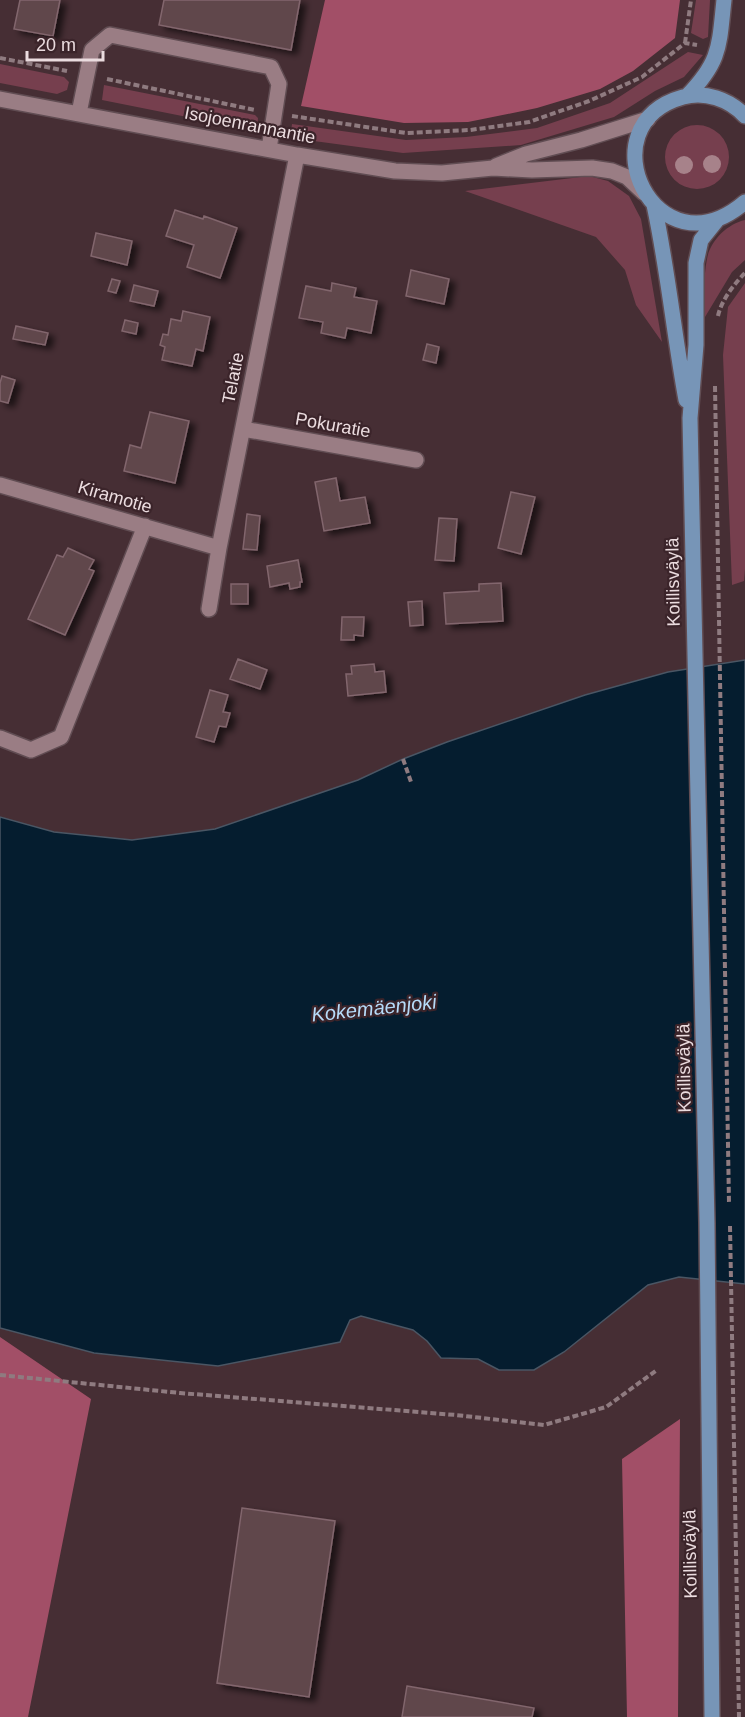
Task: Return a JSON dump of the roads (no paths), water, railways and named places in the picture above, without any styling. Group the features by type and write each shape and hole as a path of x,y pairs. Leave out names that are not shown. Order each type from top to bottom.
{"main road":[{"path":"687,96 706,76 719,49 724,0"},
{"path":"648,119 664,105 687,96 702,95 732,104 745,116"},
{"name":"Koillisväylä","path":"648,119 636,142 634,158 637,179 649,199 665,260 676,348 690,418"},
{"path":"649,199 666,214 680,220 694,222 731,215"},
{"name":"Koillisväylä","path":"712,1717 707,1223 690,418 696,345 696,263 701,240 745,201"}],"street":[{"path":"79,113 92,50 110,35 271,67 279,84 269,149"},
{"name":"Isojoenrannantie","path":"0,99 297,155 395,171 442,173 494,168 532,170 592,168 612,171 627,177 649,199"},
{"name":"Isojoenrannantie","path":"494,168 526,154 648,119"},
{"name":"Telatie","path":"209,609 297,155"},
{"name":"Pokuratie","path":"243,429 416,460"},
{"name":"Kiramotie","path":"0,485 219,549"},
{"path":"0,738 31,750 61,737 145,526"}],"water":[{"name":"Kokemäenjoki","path":"745,660 745,1284 679,1277 648,1285 564,1352 534,1370 499,1370 478,1359 441,1358 427,1341 413,1330 361,1316 350,1320 340,1342 218,1366 94,1353 0,1328 0,817 54,832 132,840 215,829 358,780 447,742 585,695 668,672"}]}
